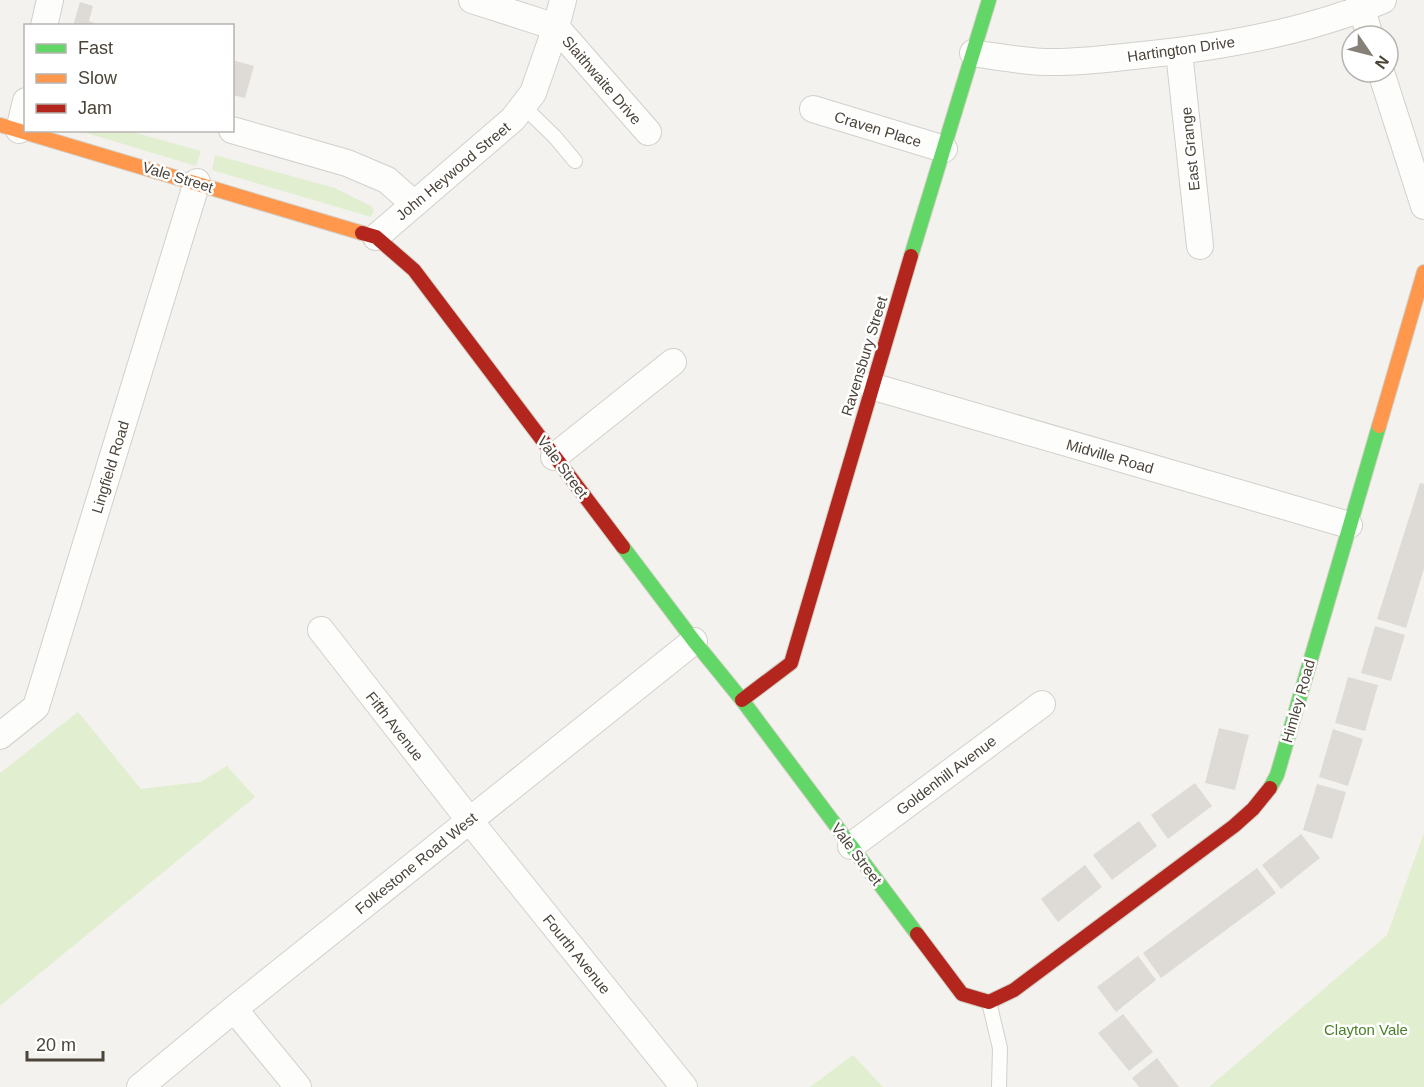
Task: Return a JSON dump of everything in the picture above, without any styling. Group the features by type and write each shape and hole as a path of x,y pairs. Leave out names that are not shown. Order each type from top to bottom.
{"street":[{"path":"44,24 50,0"},
{"path":"472,0 556,27"},
{"name":"John Heywood Street","path":"376,237 513,119 533,93 563,0"},
{"name":"Ravensbury Street","path":"742,700 792,663 871,386 989,0"},
{"path":"1368,3 1369,24"},
{"name":"Hartington Drive","path":"973,53 1046,62 1179,52 1282,33 1368,3"},
{"name":"Slaithwaite Drive","path":"556,27 648,132"},
{"name":"East Grange","path":"1179,52 1200,246"},
{"path":"1385,84 1424,206"},
{"path":"10,127 24,104"},
{"name":"Craven Place","path":"813,109 944,149"},
{"path":"234,131 346,163 387,180 413,203"},
{"name":"Vale Street","path":"27,132 376,237 414,270 694,641 742,700 962,994 989,1002"},
{"name":"Lingfield Road","path":"0,736 36,707 197,182"},
{"name":"Himley Road","path":"989,1002 1014,990 1234,826 1247,816 1268,791 1276,775 1424,272"},
{"path":"555,456 673,362"},
{"name":"Midville Road","path":"871,386 1349,525"},
{"name":"Fifth Avenue","path":"321,630 470,821"},
{"name":"Folkestone Road West","path":"140,1087 234,1009 694,641"},
{"name":"Goldenhill Avenue","path":"850,846 1041,704"},
{"name":"Fourth Avenue","path":"470,821 684,1087"},
{"path":"234,1009 298,1087"}],"lane":[{"path":"523,106 575,161"},
{"path":"989,1002 1000,1048 999,1087"}],"green space":[{"path":"83,132 133,132 201,151 196,166"},
{"path":"215,155 335,188 371,206 374,210 371,217 212,170"},
{"path":"78,712 141,789 200,782 227,766 255,797 0,1006 0,773"},
{"name":"Clayton Vale","path":"1424,833 1424,1087 1209,1087 1387,935"},
{"path":"853,1055 883,1087 810,1087"}],"building":[{"path":"80,2 93,6 89,21 98,24 74,24"},
{"path":"234,61 254,66 245,98 234,95"},
{"path":"1420,483 1424,484 1424,569 1406,628 1377,619"},
{"path":"1375,626 1405,635 1391,681 1361,673"},
{"path":"1348,677 1378,685 1365,731 1335,723"},
{"path":"1219,728 1249,735 1235,790 1205,783"},
{"path":"1333,729 1363,739 1348,786 1319,777"},
{"path":"1195,783 1212,806 1168,839 1151,815"},
{"path":"1317,784 1346,792 1332,839 1303,830"},
{"path":"1139,821 1157,846 1112,880 1093,855"},
{"path":"1301,834 1320,858 1281,889 1262,865"},
{"path":"1085,865 1102,887 1058,922 1041,899"},
{"path":"1257,868 1276,893 1161,978 1143,953"},
{"path":"1138,956 1156,980 1116,1012 1097,987"},
{"path":"1123,1014 1153,1052 1129,1071 1098,1033"},
{"path":"1157,1058 1179,1087 1139,1087 1132,1078"}],"traffic: fast":[{"path":"911,256 989,0"},
{"path":"1270,788 1277,775 1379,426"},
{"path":"623,547 742,700 917,934"}],"traffic: slow":[{"path":"0,125 362,233"},
{"path":"1379,426 1424,272"}],"traffic: jam":[{"path":"362,233 376,237 414,270 623,547"},
{"path":"742,700 791,663 911,256"},
{"path":"917,934 962,994 989,1002 1014,990 1234,826 1253,809 1270,788"}]}
